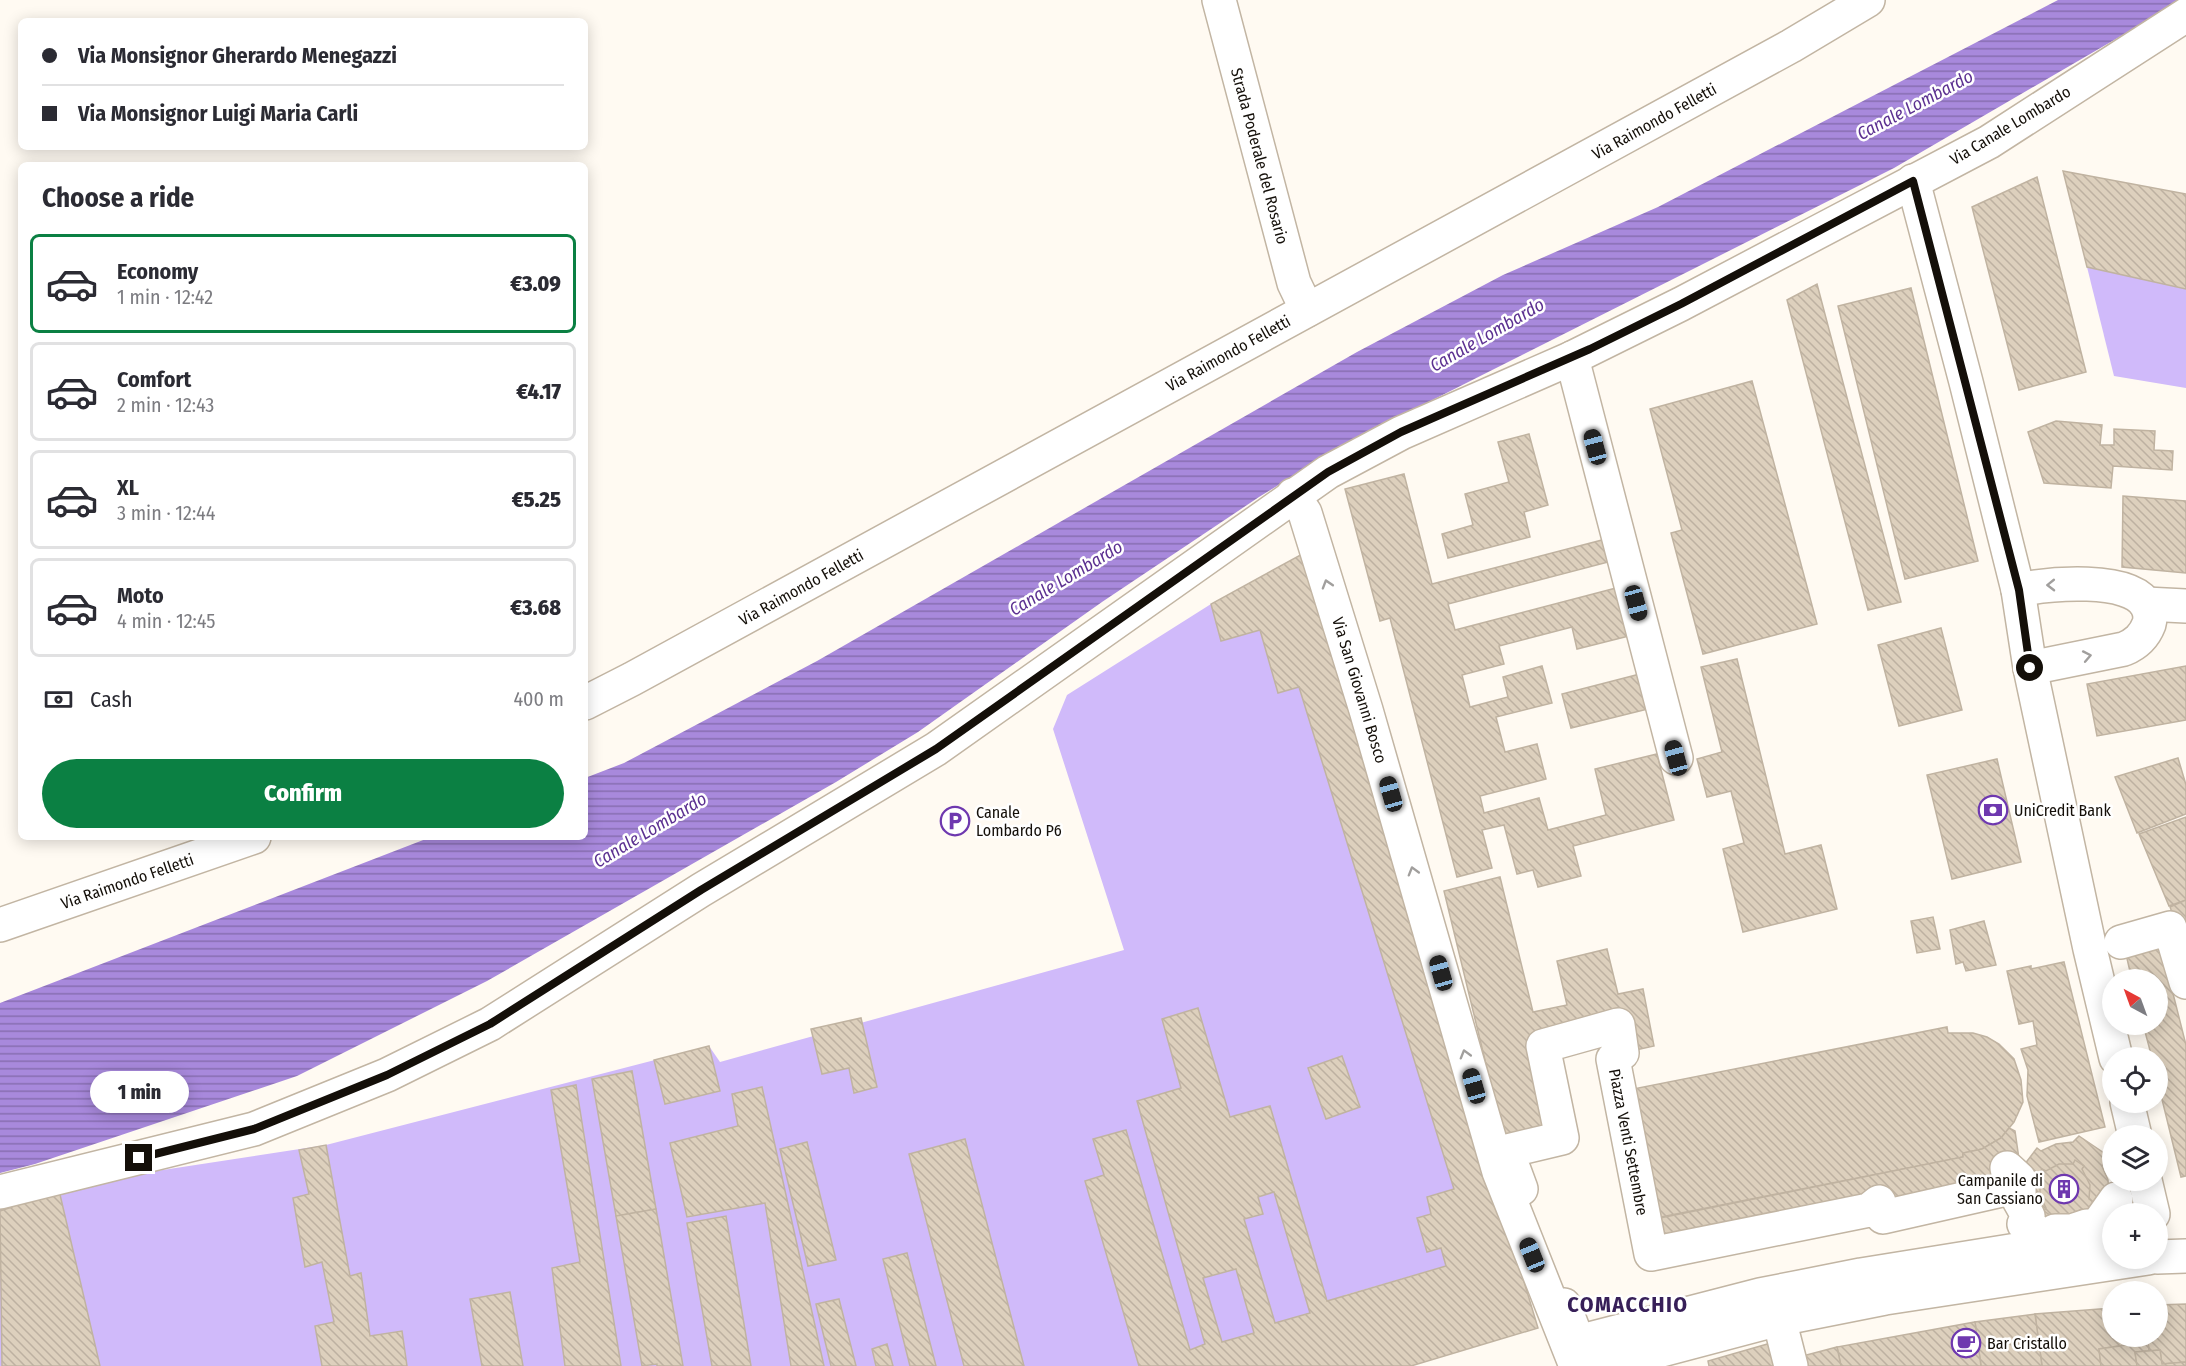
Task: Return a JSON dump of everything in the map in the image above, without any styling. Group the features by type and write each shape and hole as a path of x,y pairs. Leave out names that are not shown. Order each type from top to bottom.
{"street":[{"name":"Strada Poderale del Rosario","path":"1219,0 1294,283 1307,310"},
{"name":"Via Raimondo Felletti","path":"588,701 632,679 1791,46 1868,0"},
{"name":"Via Canale Lombardo","path":"0,1192 254,1129 387,1075 490,1024 701,890 936,749 1328,472 1401,432 1572,358 1681,304 1989,142 2186,15"},
{"path":"1913,181 2019,590 2030,668 2113,1047"},
{"path":"1572,358 1676,758"},
{"name":"Via San Giovanni Bosco","path":"1293,495 1305,513 1366,710 1499,1172 1576,1366"},
{"path":"2019,590 2041,585 2097,585 2125,589 2146,604 2150,620 2145,633 2132,646 2030,668"},
{"path":"2146,604 2186,606"},
{"name":"Via Raimondo Felletti","path":"0,925 245,840"},
{"path":"2121,942 2170,928 2186,982"},
{"name":"Piazza Venti Settembre","path":"2102,1219 2094,1230 2087,1226 2072,1232 2055,1231 2050,1239 2024,1224 2028,1216 2019,1200 2019,1179 2007,1168 2012,1188 1883,1217 1879,1202 1869,1210 1651,1254 1612,1059 1622,1053 1618,1025 1543,1046 1562,1138 1507,1151 1578,1342 1760,1295 1861,1275 2102,1236"},
{"path":"1601,1366 1779,1319 1885,1298 2102,1262"},
{"path":"1779,1319 1791,1366"}],"shaded area":[{"path":"2087,267 2186,289 2186,388 2114,376"},
{"path":"1211,604 1260,630 1299,687 1454,1189 1446,1266 1345,1295 1324,1318 1155,1366 0,1366 0,1201 58,1186 326,1145 709,1046 720,1062 1124,950 1053,729 1067,695"}],"water":[{"name":"Canale Lombardo","path":"2058,0 2183,0 1894,168 1349,442 1259,497 1102,602 918,732 836,782 487,981 297,1076 35,1164 0,1173 0,1003 423,840 588,840 588,777 624,763 817,661 1357,352 1503,275 1658,207"}],"building":[{"path":"2063,171 2186,194 2186,289 2087,267"},
{"path":"2037,177 2086,372 2019,390 1972,207"},
{"path":"1817,284 1901,602 1868,610 1787,300"},
{"path":"1911,288 1978,561 1905,579 1838,306"},
{"path":"1752,381 1817,624 1703,654 1671,533 1682,530 1650,409"},
{"path":"2056,421 2102,425 2100,445 2114,445 2114,429 2155,431 2154,450 2173,451 2172,470 2113,466 2111,488 2044,483 2028,432"},
{"path":"1529,434 1548,505 1524,512 1530,537 1448,558 1442,534 1473,525 1465,494 1509,482 1498,442"},
{"path":"1404,474 1432,584 1606,539 1612,561 1448,604 1455,630 1620,587 1633,635 1577,649 1572,627 1499,646 1504,664 1462,675 1470,707 1508,697 1503,677 1542,666 1552,703 1496,717 1505,752 1537,744 1546,779 1480,796 1484,813 1539,798 1548,830 1606,815 1595,769 1657,754 1674,820 1573,846 1581,876 1538,887 1533,870 1517,874 1504,825 1482,830 1492,868 1457,877 1390,618 1380,621 1345,489"},
{"path":"2123,496 2186,501 2186,573 2122,567"},
{"path":"1304,553 1538,1328 1411,1366 1139,1366 1085,1181 1104,1175 1093,1139 1126,1130 1190,1350 1205,1344 1137,1101 1181,1088 1162,1019 1198,1008 1230,1117 1270,1106 1327,1301 1446,1266 1441,1248 1427,1252 1417,1218 1431,1214 1427,1197 1454,1189 1299,687 1278,693 1260,630 1221,641 1211,604","holes":["1274,1192 1310,1313 1275,1323 1244,1219 1263,1214 1258,1197","1236,1269 1254,1333 1222,1342 1203,1278"]},
{"path":"1941,628 1962,710 1899,726 1878,645"},
{"path":"1737,659 1785,854 1821,845 1837,909 1743,932 1723,849 1744,843 1731,791 1707,797 1697,759 1722,752 1701,667"},
{"path":"2186,666 2186,720 2097,736 2087,684"},
{"path":"1640,674 1648,709 1571,728 1562,694"},
{"path":"2178,758 2186,785 2186,814 2137,833 2115,777"},
{"path":"1997,759 2021,862 1952,879 1927,775"},
{"path":"2186,817 2186,900 2169,906 2139,834"},
{"path":"1500,877 1533,1012 1567,1005 1557,961 1607,949 1618,994 1643,989 1654,1046 1622,1053 1618,1025 1543,1046 1562,1138 1507,1151 1444,891"},
{"path":"2186,900 2186,931 2180,934 2170,907"},
{"path":"1933,917 1940,949 1917,953 1911,921"},
{"path":"1984,921 1996,965 1966,971 1963,962 1956,964 1950,930"},
{"path":"2160,942 2167,969 2129,969 2125,950"},
{"path":"2064,962 2105,1125 2102,1125 2102,1128 2039,1142 2027,1096 2028,1070 2021,1049 2037,1045 2033,1021 2019,1024 2007,971 2031,966 2031,969"},
{"path":"2168,974 2186,1045 2186,1176 2181,1177 2165,1113 2168,1113 2168,1047 2149,1047 2146,1035 2168,1035"},
{"path":"861,1018 877,1087 854,1093 849,1068 822,1074 811,1029"},
{"path":"1947,1027 1948,1033 1973,1033 1987,1037 1999,1044 2014,1059 2021,1080 2023,1102 2014,1122 2001,1138 1982,1149 1963,1153 1963,1157 1646,1220 1628,1090"},
{"path":"709,1046 720,1091 665,1104 654,1060"},
{"path":"1342,1056 1360,1107 1326,1119 1308,1068"},
{"path":"632,1071 656,1209 616,1216 592,1079"},
{"path":"576,1085 621,1366 565,1366 552,1268 580,1262 551,1090"},
{"path":"762,1087 824,1366 791,1366 765,1203 687,1217 670,1143 738,1126 732,1094"},
{"path":"2009,1128 2015,1131 2020,1166 1883,1217 1660,1247 1655,1219 1963,1157 1963,1153 1982,1149 2001,1138"},
{"name":"Campanile di San Cassiano","path":"2079,1136 2102,1152 2102,1191 2109,1191 2109,1195 2072,1231 2024,1224 2015,1177 2037,1148 2041,1151 2056,1144 2073,1142"},
{"path":"965,1139 1024,1366 964,1366 909,1154"},
{"path":"807,1142 836,1260 808,1266 780,1149"},
{"path":"326,1145 350,1276 361,1273 370,1336 402,1331 407,1366 322,1366 315,1326 334,1322 322,1262 305,1267 293,1198 309,1194 299,1150"},
{"path":"2075,1160 2084,1166 2082,1169 2090,1185 2089,1199 2093,1202 2086,1212 2082,1209 2070,1214 2056,1214 2053,1217 2044,1211 2046,1208 2040,1196 2040,1182 2035,1179 2042,1169 2046,1171 2059,1164 2073,1164"},
{"path":"58,1186 100,1366 2,1366 0,1211 12,1207 10,1199"},
{"path":"656,1209 683,1366 657,1366 657,1364 642,1366 616,1216"},
{"path":"726,1216 751,1366 712,1366 687,1223"},
{"path":"907,1253 936,1366 910,1366 883,1259"},
{"path":"510,1292 523,1366 482,1366 470,1299"},
{"path":"839,1299 856,1366 831,1366 816,1304"},
{"path":"2186,1304 2186,1362 2162,1364 2160,1350 2149,1351 2149,1347 2168,1347 2168,1305"},
{"path":"2102,1309 2102,1347 2113,1347 2099,1349 2101,1366 2042,1366 2035,1314"},
{"path":"2035,1314 2042,1366 1981,1366 1975,1322"},
{"path":"1975,1322 1981,1366 1841,1366 1837,1347"},
{"path":"1771,1343 1778,1366 1709,1366 1708,1361"},
{"path":"887,1344 893,1366 876,1366 872,1349"},
{"path":"1837,1347 1841,1366 1798,1366 1795,1358"},
{"path":"2149,1347 2149,1351 2135,1352 2137,1366 2101,1366 2099,1349"},
{"path":"2160,1350 2162,1364 2186,1362 2186,1366 2137,1366 2135,1352"}],"place":[{"name":"UniCredit Bank","path":"1993,810"},
{"name":"Canale Lombardo P6","path":"955,821"},
{"name":"Campanile di San Cassiano","path":"2064,1189"},
{"name":"Bar Cristallo","path":"1966,1343"}],"district":[{"name":"COMACCHIO","path":"1628,1304"}],"route":[{"path":"139,1158 254,1129 387,1075 490,1024 701,890 936,749 1328,472 1401,432 1572,358 1681,304 1913,181 2019,590 2030,668"}]}
